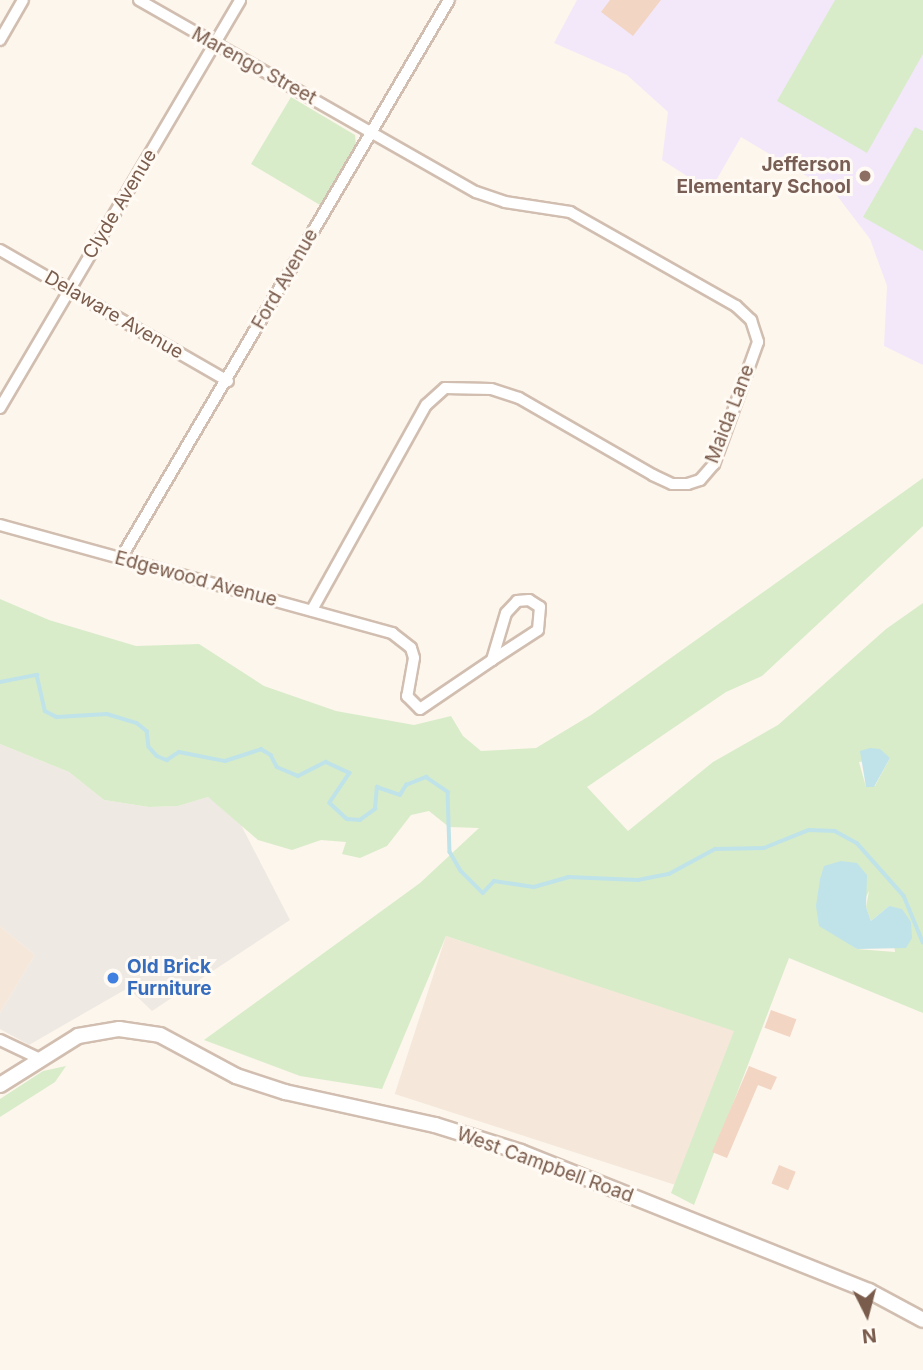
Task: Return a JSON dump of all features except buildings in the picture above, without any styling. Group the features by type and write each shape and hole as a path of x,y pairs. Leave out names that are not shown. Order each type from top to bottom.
{"street":[{"path":"0,40 23,0"},
{"name":"Marengo Street","path":"139,0 370,130"},
{"name":"Clyde Avenue","path":"0,408 240,0"},
{"name":"Ford Avenue","path":"121,558 228,381 370,130 449,0"},
{"name":"Maida Lane","path":"312,610 425,405 445,388 491,389 519,398 653,475 672,484 688,484 700,480 714,464 758,342 751,320 736,306 570,212 505,202 476,192 370,130"},
{"name":"Delaware Avenue","path":"0,250 228,381"},
{"name":"Edgewood Avenue","path":"0,526 392,633 411,648 414,658 407,696 420,709 492,660"},
{"path":"529,600 540,607 537,630 492,660 506,613 517,601 529,600"},
{"name":"West Campbell Road","path":"38,1058 78,1037 107,1030 160,1035 236,1076 285,1092 435,1125 521,1152 869,1291 923,1320"},
{"path":"0,1040 38,1058 0,1085"}],"shaded area":[{"name":"Jefferson Elementary School","path":"577,0 923,0 923,365 884,346 887,286 870,239 835,193 741,137 710,191 662,160 668,112 627,75 554,43"},
{"path":"0,744 69,772 104,800 149,807 178,806 208,797 238,819 290,920 152,1011 128,988 29,1045 0,1029 0,1013 35,955 0,926"},
{"path":"0,926 35,955 0,1013"},
{"path":"446,936 735,1030 684,1188 395,1094"}],"green space":[{"path":"835,0 923,0 923,54 867,153 777,101"},
{"path":"291,97 355,135 356,145 320,205 251,164"},
{"path":"915,127 923,131 923,251 863,217"},
{"path":"923,478 923,526 762,676 726,692 587,787 628,831 713,762 778,725 886,629 923,603 923,1013 789,958 694,1205 671,1193 734,1031 446,936 382,1089 300,1076 204,1040 420,883 479,828 449,827 429,811 411,815 387,846 360,858 342,854 346,842 321,840 292,850 258,840 208,797 178,806 149,807 104,800 69,772 0,744 0,599 49,620 136,646 199,644 264,686 336,711 414,725 451,716 463,736 481,751 536,748 591,715","holes":["890,758 875,786 866,787 859,762","869,891 866,907 871,921 889,906 895,952 857,949 844,940"]},
{"path":"66,1066 55,1082 0,1117 0,1099 43,1071"}],"water":[{"path":"880,749 890,758 874,787 866,787 860,751"},
{"path":"841,861 857,863 867,875 866,907 871,921 889,906 902,909 911,922 912,938 906,948 857,949 819,926 816,906 824,866"}],"waterway":[{"path":"0,682 37,675 45,711 57,717 107,714 137,723 147,731 149,747 157,756 167,760 179,752 225,761 261,749 271,755 277,767 298,776 326,762 350,773 330,803 347,819 360,820 375,809 377,787 400,795 406,785 426,777 448,792 450,852 461,871 483,893 494,881 534,887 568,877 638,880 669,874 715,849 764,848 809,830 835,831 857,843 904,896 923,942"}],"place":[{"name":"Jefferson Elementary School","path":"865,176"},
{"name":"Old Brick Furniture","path":"113,978"}]}
